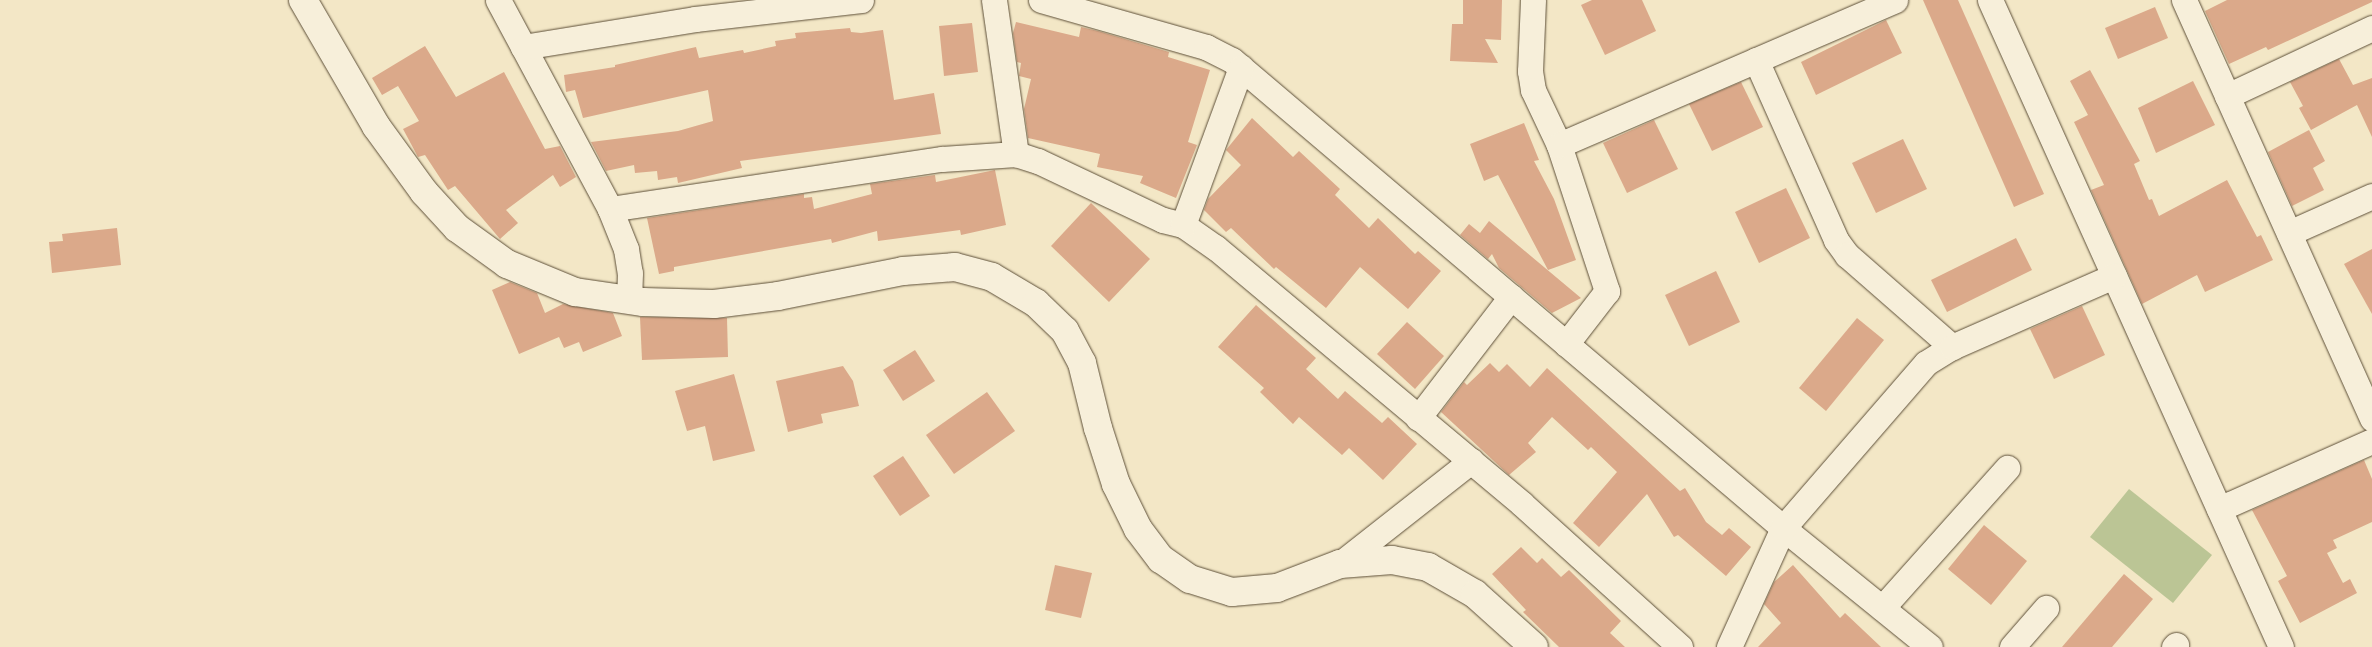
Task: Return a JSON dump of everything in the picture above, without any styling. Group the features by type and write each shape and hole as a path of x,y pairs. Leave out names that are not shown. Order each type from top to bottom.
{"street":[{"path":"303,0 376,126 424,192 458,228 508,264 566,289 630,300 714,304 778,296 903,270 947,268 992,277 1036,303 1065,331 1082,363 1098,428 1116,484 1138,530 1161,559 1190,579 1232,592 1277,588 1340,564 1392,560 1428,567 1474,594 1534,647"},
{"path":"498,0 610,209 626,249 630,273 630,300"},
{"path":"523,47 698,10 861,0"},
{"path":"994,0 1016,154"},
{"path":"1041,0 1206,47 1241,67 1783,528 1930,647"},
{"path":"1533,0 1530,71 1533,90 1559,145 1607,291 1566,344"},
{"path":"1559,145 1895,0"},
{"path":"1990,0 2281,647"},
{"path":"2184,0 2372,419"},
{"path":"2227,96 2372,28"},
{"path":"1756,60 1836,240 1847,255 1952,347"},
{"path":"1183,225 1241,67"},
{"path":"610,209 942,159 1016,154 1038,161 1163,220 1183,225 1246,270 1418,418 1471,461 1680,647"},
{"path":"2288,233 2372,196"},
{"path":"1729,647 1783,528 1926,363 1952,347 2114,276"},
{"path":"1418,418 1511,297"},
{"path":"2219,509 2372,440"},
{"path":"1340,564 1471,461"},
{"path":"1882,608 2007,468"},
{"path":"2012,647 2046,608"}],"green space":[{"path":"2129,489 2212,555 2173,603 2090,537"}],"building":[{"path":"1463,0 1502,0 1501,40 1485,39 1498,63 1450,61 1452,24 1463,24"},
{"path":"1592,0 1642,0 1656,31 1605,55 1581,5"},
{"path":"1923,0 1958,0 2044,194 2014,207"},
{"path":"2227,0 2372,0 2372,2 2268,50 2266,47 2229,64 2205,11"},
{"path":"2155,7 2168,38 2118,59 2105,28"},
{"path":"1886,20 1902,53 1816,95 1801,62"},
{"path":"1016,22 1079,37 1081,27 1098,31 1169,52 1168,57 1210,70 1188,142 1197,145 1176,198 1140,183 1143,176 1097,167 1100,154 1028,138 1024,109 1031,79 1019,76 1021,63 1017,62 1013,33"},
{"path":"972,23 978,72 944,76 939,26"},
{"path":"850,28 851,32 861,33 883,30 894,100 934,93 941,134 740,161 742,168 678,183 677,177 658,180 657,171 635,173 634,165 606,171 591,142 678,131 713,121 708,90 583,118 575,90 566,92 564,75 615,67 615,65 696,47 699,58 743,50 744,53 776,46 775,41 796,38 795,33"},
{"path":"425,46 456,97 504,72 545,149 560,146 576,177 560,187 553,175 506,210 518,223 500,239 455,186 448,190 425,155 418,157 403,129 419,121 398,86 382,95 372,78"},
{"path":"2339,59 2353,85 2372,78 2372,137 2357,105 2311,130 2299,108 2303,106 2290,82"},
{"path":"2090,70 2140,161 2134,164 2149,200 2152,199 2159,216 2227,180 2257,237 2261,235 2273,260 2205,292 2197,275 2142,304 2091,190 2104,185 2074,122 2088,115 2070,81"},
{"path":"2193,81 2215,125 2156,153 2138,108"},
{"path":"1741,82 1763,127 1712,151 1689,104"},
{"path":"1252,118 1293,157 1299,151 1340,189 1335,195 1369,228 1378,218 1415,254 1418,251 1441,271 1408,309 1360,267 1326,308 1276,267 1274,269 1231,228 1226,232 1204,210 1208,199 1241,165 1226,150"},
{"path":"1654,120 1678,169 1627,193 1603,143"},
{"path":"1524,123 1539,160 1534,161 1554,199 1576,260 1548,270 1498,175 1484,181 1470,144"},
{"path":"2309,130 2325,161 2313,168 2324,190 2292,206 2268,152"},
{"path":"1903,139 1927,189 1876,213 1852,163"},
{"path":"995,170 1006,225 961,235 960,230 878,241 877,231 832,243 831,239 674,267 674,271 659,274 647,218 804,194 804,198 812,197 814,209 872,194 870,184 935,175 936,182"},
{"path":"1786,188 1810,238 1759,263 1735,212"},
{"path":"1091,203 1150,259 1109,302 1051,246"},
{"path":"1489,221 1581,298 1552,313 1499,268 1492,254 1488,259 1460,235 1469,224 1480,233"},
{"path":"117,228 121,265 52,273 49,242 63,241 62,234"},
{"path":"2016,238 2032,270 1947,312 1931,280"},
{"path":"2372,249 2372,314 2344,264"},
{"path":"1716,271 1740,322 1689,346 1665,295"},
{"path":"510,282 537,293 545,313 563,304 613,313 622,336 583,352 579,342 564,348 559,337 519,354 492,290"},
{"path":"1256,305 1316,358 1306,369 1338,399 1345,391 1382,423 1388,417 1417,444 1383,480 1349,448 1342,455 1299,417 1293,424 1260,392 1264,388 1218,347"},
{"path":"2082,306 2105,355 2054,379 2030,329"},
{"path":"640,317 727,318 728,357 642,360"},
{"path":"1857,318 1884,340 1826,411 1799,388"},
{"path":"1407,322 1444,356 1415,389 1377,354"},
{"path":"915,350 935,381 903,401 883,370"},
{"path":"1490,363 1499,372 1507,364 1530,387 1547,368 1680,491 1685,488 1706,522 1722,535 1729,528 1751,547 1726,576 1678,535 1674,537 1647,494 1599,547 1573,523 1617,472 1591,447 1588,450 1552,417 1528,443 1536,452 1509,475 1441,412 1464,382 1467,385"},
{"path":"843,366 853,381 859,406 821,414 823,423 788,432 776,381"},
{"path":"734,374 755,451 713,461 705,426 687,431 675,391"},
{"path":"987,392 1015,431 954,474 926,435"},
{"path":"903,456 930,496 900,516 873,476"},
{"path":"2364,460 2372,479 2372,522 2333,540 2337,548 2327,553 2343,583 2350,579 2357,593 2300,623 2278,581 2287,576 2252,510"},
{"path":"1984,525 2027,561 1991,605 1948,569"},
{"path":"1521,547 1537,563 1542,558 1561,577 1569,570 1621,621 1610,633 1625,647 1559,647 1523,612 1526,610 1492,574"},
{"path":"1055,565 1092,573 1081,618 1045,610"},
{"path":"1793,565 1840,618 1845,613 1881,647 1758,647 1781,623 1764,604 1774,582"},
{"path":"2124,574 2153,599 2112,647 2062,647"}]}
